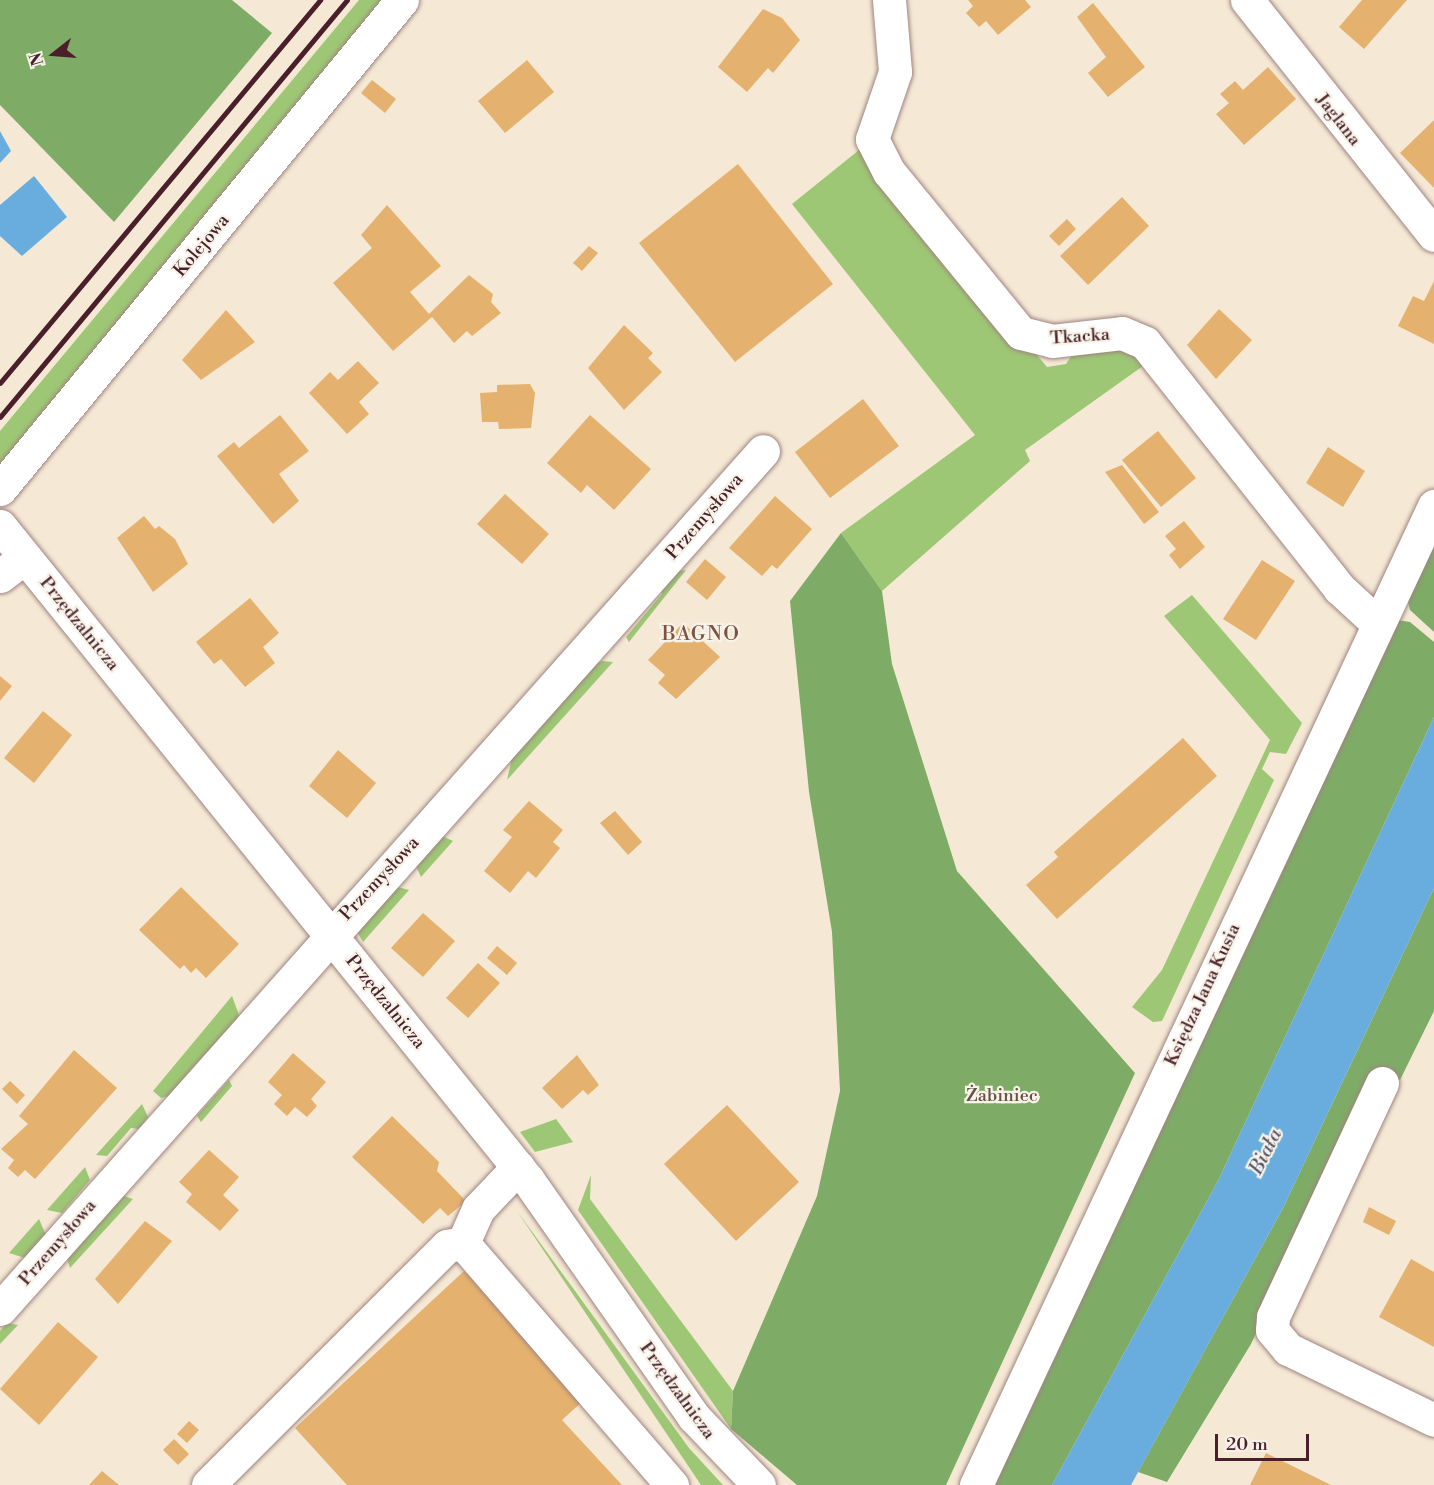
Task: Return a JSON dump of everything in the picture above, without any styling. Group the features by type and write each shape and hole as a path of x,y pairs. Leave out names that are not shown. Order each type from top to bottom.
{"street":[{"name":"Kolejowa","path":"0,489 402,0"},
{"name":"Tkacka","path":"889,0 895,49 891,90 874,127 872,148 1010,324 1033,339 1122,333 1145,343 1339,588 1377,623"},
{"name":"Jaglana","path":"1247,0 1434,235"},
{"name":"Przemysłowa","path":"0,1309 330,934 763,451"},
{"name":"Księdza Jana Kusia","path":"976,1485 1377,623 1434,506"},
{"name":"Przędzalnicza","path":"0,526 12,566 330,934 518,1167 694,1417 759,1485"},
{"path":"1382,1083 1273,1317 1272,1330 1288,1349 1434,1420"},
{"path":"463,1243 478,1209 518,1167"},
{"path":"208,1485 447,1246 463,1243"},
{"path":"463,1243 672,1485"}],"green space":[{"path":"0,0 232,0 272,33 114,222 0,105"},
{"path":"359,0 392,0 0,474 0,431"},
{"path":"864,146 1047,367 1066,364 1075,350 1117,344 1150,361 1025,450 1030,461 882,591 841,533 975,435 792,204"},
{"name":"Żabiniec","path":"841,533 882,591 892,664 957,871 1135,1073 946,1485 797,1485 731,1429 733,1391 817,1196 840,1091 832,932 809,792 790,601"},
{"path":"1434,541 1434,632 1410,610 1407,598"},
{"path":"686,570 629,642 626,637 662,594 660,586 671,572"},
{"path":"1192,595 1302,723 1286,754 1270,752 1262,769 1274,780 1162,1021 1153,1022 1132,1007 1162,970 1270,740 1164,616"},
{"path":"1397,620 1410,622 1434,642 1434,717 1218,1181 1052,1485 991,1485"},
{"path":"602,661 613,662 507,780 513,753 586,670"},
{"path":"438,834 453,841 421,877 415,864"},
{"path":"394,886 409,890 363,942 356,930"},
{"path":"1434,888 1434,1011 1400,1080 1389,1075 1321,1196 1251,1344 1167,1482 1138,1472 1283,1208"},
{"path":"232,996 239,1015 233,1028 173,1095 161,1098 153,1091"},
{"path":"229,1080 232,1086 201,1122 197,1116"},
{"path":"142,1104 148,1117 139,1129 131,1128 107,1156 96,1155"},
{"path":"556,1119 573,1142 535,1152 520,1132"},
{"path":"85,1167 90,1180 62,1213 47,1210"},
{"path":"591,1175 590,1199 733,1391 731,1429 578,1210"},
{"path":"124,1196 133,1199 70,1268 67,1258"},
{"path":"517,1211 689,1448 723,1485 701,1485"},
{"path":"39,1219 46,1235 25,1258 9,1253"},
{"path":"7,1323 18,1325 0,1344 0,1331"}],"water":[{"path":"0,131 11,151 0,163"},
{"path":"34,176 67,217 22,256 0,236 0,205"},
{"name":"Biała","path":"1434,717 1434,888 1283,1208 1131,1485 1052,1485 1218,1181"}],"building":[{"path":"968,0 1025,0 1031,7 998,35 986,21 979,27 966,13 973,6"},
{"path":"1362,0 1407,0 1364,49 1339,27"},
{"path":"1093,3 1145,67 1108,97 1088,73 1106,57 1077,17"},
{"path":"763,9 782,18 800,40 773,73 768,68 747,92 718,67"},
{"path":"527,60 554,92 505,133 478,101"},
{"path":"1268,67 1296,99 1244,145 1216,114 1229,103 1220,94 1235,81 1243,90"},
{"path":"372,80 396,99 385,113 361,93"},
{"path":"1434,120 1434,188 1400,153"},
{"path":"738,164 833,284 735,362 639,243"},
{"path":"1122,197 1149,226 1088,285 1060,256"},
{"path":"387,205 441,266 410,292 429,314 469,275 493,294 491,302 501,313 472,336 467,331 454,343 432,317 393,351 333,283 372,248 361,235"},
{"path":"1067,219 1076,229 1059,246 1049,236"},
{"path":"589,246 598,253 582,271 573,263"},
{"path":"1434,281 1434,344 1398,326 1413,296 1424,301"},
{"path":"1219,309 1252,340 1216,379 1187,345"},
{"path":"226,310 255,342 201,380 182,360"},
{"path":"624,325 653,353 648,358 662,372 624,410 588,368"},
{"path":"358,361 379,383 359,402 369,414 347,434 309,393 330,372 338,380"},
{"path":"530,384 535,393 531,428 499,429 498,422 482,422 480,393 497,392 497,385"},
{"path":"863,399 899,446 830,498 795,452"},
{"path":"280,415 309,451 279,474 299,501 273,524 217,456 234,442 239,448"},
{"path":"590,415 651,469 614,510 587,485 581,493 547,463"},
{"path":"1158,431 1196,478 1161,507 1122,460"},
{"path":"1328,447 1365,471 1343,507 1306,483"},
{"path":"1122,465 1159,512 1144,524 1105,472"},
{"path":"505,494 549,534 522,564 477,524"},
{"path":"775,496 812,529 777,569 772,565 762,576 729,548"},
{"path":"144,516 155,529 159,526 175,539 188,564 153,592 117,538"},
{"path":"1184,521 1205,547 1180,569 1169,555 1176,549 1165,536"},
{"path":"705,559 726,577 707,600 686,582"},
{"path":"1262,560 1295,581 1256,640 1223,619"},
{"path":"250,598 279,633 263,647 275,663 245,687 221,659 214,664 196,642"},
{"path":"683,623 720,657 676,699 658,683 665,675 648,660"},
{"path":"0,676 12,686 0,701"},
{"path":"43,711 72,735 34,783 4,758"},
{"path":"1183,738 1217,776 1057,919 1026,885 1058,857 1054,852"},
{"path":"338,750 376,783 347,818 309,786"},
{"path":"529,801 563,830 553,842 560,848 536,878 528,871 510,893 484,871 512,837 503,830"},
{"path":"615,811 642,842 628,855 600,823"},
{"path":"181,887 239,944 206,978 196,968 191,973 184,965 180,969 139,930"},
{"path":"423,913 455,941 423,977 391,948"},
{"path":"497,946 517,963 507,975 487,958"},
{"path":"478,963 500,983 468,1018 446,998"},
{"path":"74,1050 117,1088 35,1179 25,1170 18,1177 8,1168 14,1160 1,1149 28,1124 19,1116"},
{"path":"293,1053 326,1082 311,1099 317,1106 307,1117 295,1107 287,1116 274,1104 282,1095 268,1082"},
{"path":"577,1055 599,1085 588,1095 583,1090 562,1109 542,1088"},
{"path":"10,1081 25,1095 17,1104 2,1089"},
{"path":"727,1105 799,1182 736,1241 664,1164"},
{"path":"392,1116 439,1162 437,1171 463,1198 465,1202 448,1216 440,1208 423,1224 352,1157"},
{"path":"209,1150 239,1177 223,1195 239,1210 220,1231 186,1202 192,1194 179,1182"},
{"path":"1369,1207 1396,1221 1389,1235 1363,1222"},
{"path":"145,1221 172,1241 118,1304 95,1279"},
{"path":"1411,1259 1434,1272 1434,1347 1379,1317"},
{"path":"464,1271 584,1400 562,1420 622,1485 347,1485 295,1428"},
{"path":"58,1322 98,1357 39,1425 0,1389"},
{"path":"189,1421 199,1430 187,1443 177,1434"},
{"path":"174,1439 189,1454 178,1465 163,1450"},
{"path":"1266,1453 1331,1485 1250,1485"},
{"path":"102,1471 119,1485 89,1485"}],"railway":[{"path":"0,383 320,0"},
{"path":"0,417 347,0"}],"district":[{"name":"BAGNO","path":"701,634"}]}
